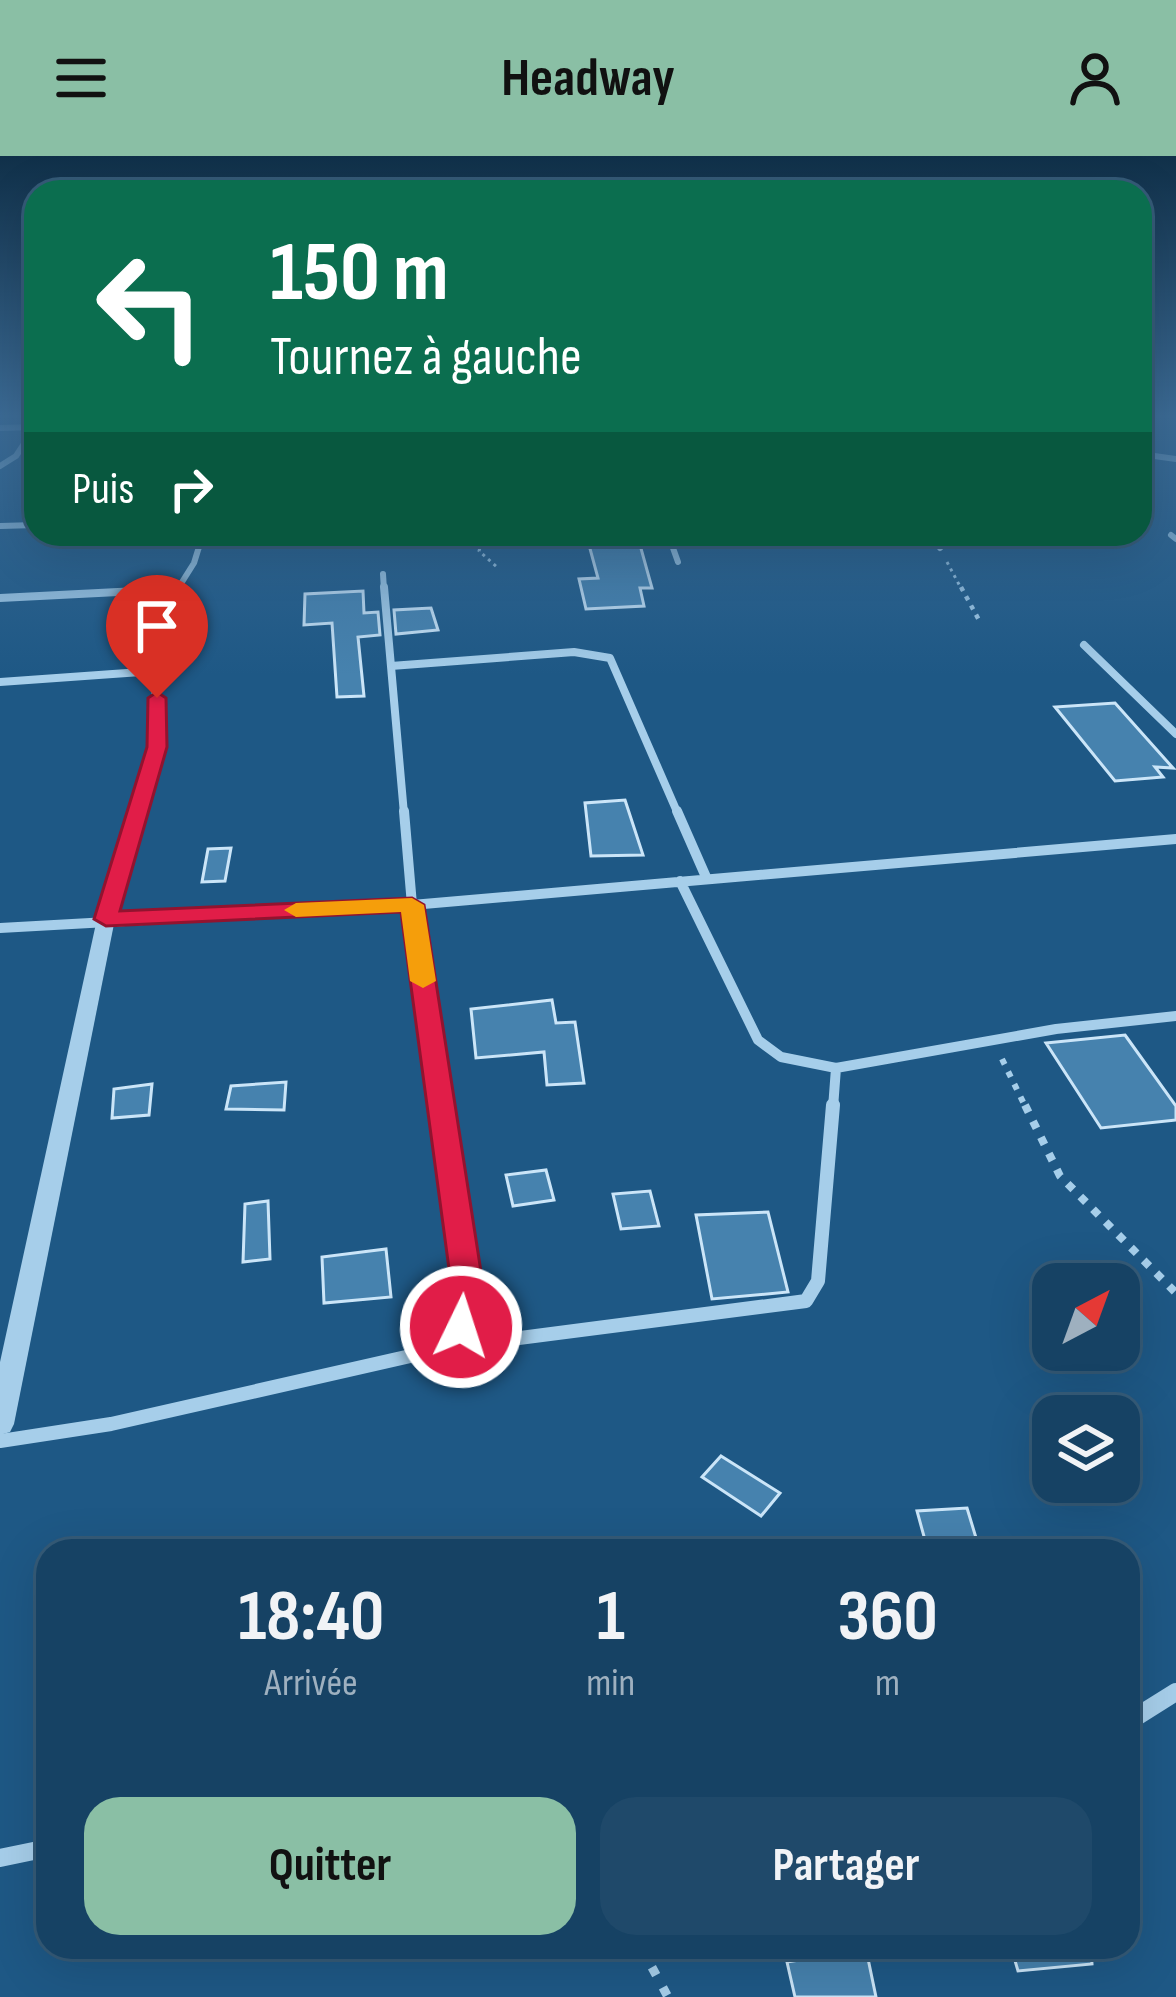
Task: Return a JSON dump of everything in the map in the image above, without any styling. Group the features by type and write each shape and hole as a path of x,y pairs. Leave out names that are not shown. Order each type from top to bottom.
{"street":[{"path":"0,1424 106,919 157,747 154,671 177,589 199,546"},
{"path":"672,546 677,562"},
{"path":"383,574 412,905 468,1291 461,1327 450,1347"},
{"path":"0,598 177,589"},
{"path":"1084,645 1176,734"},
{"path":"391,666 574,652 610,658 706,877"},
{"path":"0,682 154,671"},
{"path":"0,928 412,905 1176,839"},
{"path":"680,881 758,1040 781,1057 836,1068 992,1040 1176,1016"},
{"path":"0,1441 111,1424 450,1347 806,1300 818,1281 836,1068"},
{"path":"1140,1714 1176,1692"},
{"path":"0,1858 36,1850"}],"path":[{"path":"480,546 478,551 499,568"},
{"path":"940,548 980,622"},
{"path":"992,1040 1060,1176 1176,1293"},
{"path":"647,1959 668,1997"}],"building":[{"path":"589,546 640,546 652,588 640,588 644,606 586,609 579,579 598,578"},
{"path":"363,591 364,613 378,612 380,635 358,637 364,696 337,697 332,623 304,625 305,594"},
{"path":"431,608 438,630 396,634 394,610"},
{"path":"1115,703 1173,768 1155,767 1163,777 1115,781 1055,707"},
{"path":"625,800 643,855 591,856 585,803"},
{"path":"231,848 225,881 202,882 208,849"},
{"path":"552,1000 556,1023 575,1022 584,1083 547,1085 544,1052 476,1058 471,1009"},
{"path":"1125,1035 1176,1106 1176,1120 1101,1128 1046,1043"},
{"path":"286,1082 284,1110 226,1109 231,1086"},
{"path":"152,1084 149,1115 112,1118 114,1089"},
{"path":"546,1170 554,1200 513,1206 506,1175"},
{"path":"650,1191 659,1226 621,1229 613,1194"},
{"path":"268,1201 270,1259 243,1262 245,1204"},
{"path":"768,1212 788,1292 712,1299 696,1215"},
{"path":"386,1249 391,1297 324,1303 322,1257"},
{"path":"721,1456 780,1493 761,1516 702,1477"},
{"path":"967,1508 976,1539 925,1539 917,1511"},
{"path":"868,1959 876,1997 795,1997 787,1962"},
{"path":"1014,1959 1092,1959 1092,1964 1018,1971"}],"slow traffic":[{"path":"296,910 412,905 423,981"}],"route":[{"path":"157,698 157,747 106,919 412,905 468,1291 461,1327"}]}
